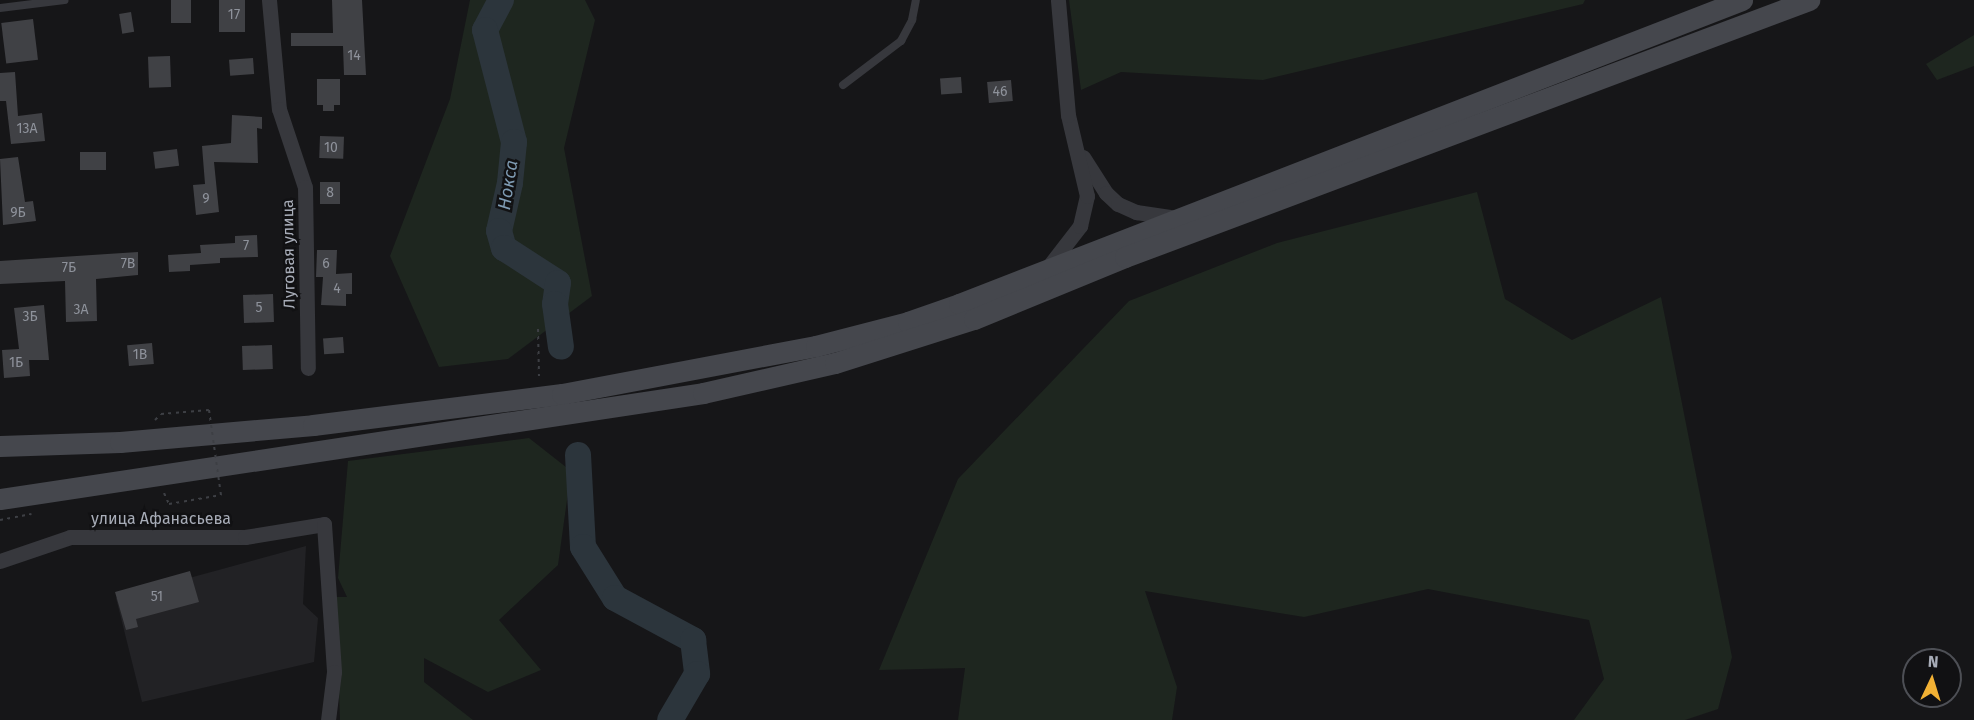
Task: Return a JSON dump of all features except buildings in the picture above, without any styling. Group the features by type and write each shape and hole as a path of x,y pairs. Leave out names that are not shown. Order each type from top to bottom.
{"main road":[{"path":"0,446 120,442 313,425 672,376 908,322 1049,266 1180,218 1710,8 1742,0"},
{"path":"0,499 476,424 657,400 835,363 974,319 1125,257 1809,0"}],"street":[{"name":"Луговая улица","path":"269,0 279,109 305,187 308,368"},
{"path":"1049,266 1071,240 1086,212 1078,150 1068,115 1058,0"},
{"path":"1078,150 1106,193 1118,204 1136,212 1180,218"},
{"name":"улица Афанасьева","path":"0,561 70,537 245,537 324,524 334,672 328,720"}],"lane":[{"path":"0,8 65,0"},
{"path":"843,84 901,41 916,0"}],"path":[{"path":"538,329 539,376"},
{"path":"161,414 209,410 221,495 169,504"}],"shaded area":[{"path":"470,0 585,0 595,20 564,148 592,296 508,359 439,367 390,256 450,99"},
{"path":"1069,0 1585,0 1583,4 1263,80 1121,72 1081,90"},
{"path":"1974,35 1974,66 1937,80 1926,64"},
{"path":"1477,192 1505,299 1572,340 1661,297 1732,657 1718,709 1685,720 1574,720 1604,679 1589,620 1428,589 1304,617 1145,591 1177,687 1172,720 958,720 965,668 879,670 958,479 1129,301 1277,243"},
{"path":"529,438 571,471 558,565 499,620 541,670 488,692 424,658 424,682 473,720 340,720 336,597 347,597 338,578 348,461"},
{"path":"306,546 303,604 318,618 314,662 142,702 116,598"}],"waterway":[{"name":"Нокса","path":"501,0 485,30 514,142 510,183 499,231 504,248 558,283 555,304 561,347"},
{"name":"Нокса","path":"578,455 583,547 615,598 693,640 697,674 670,720"}]}
